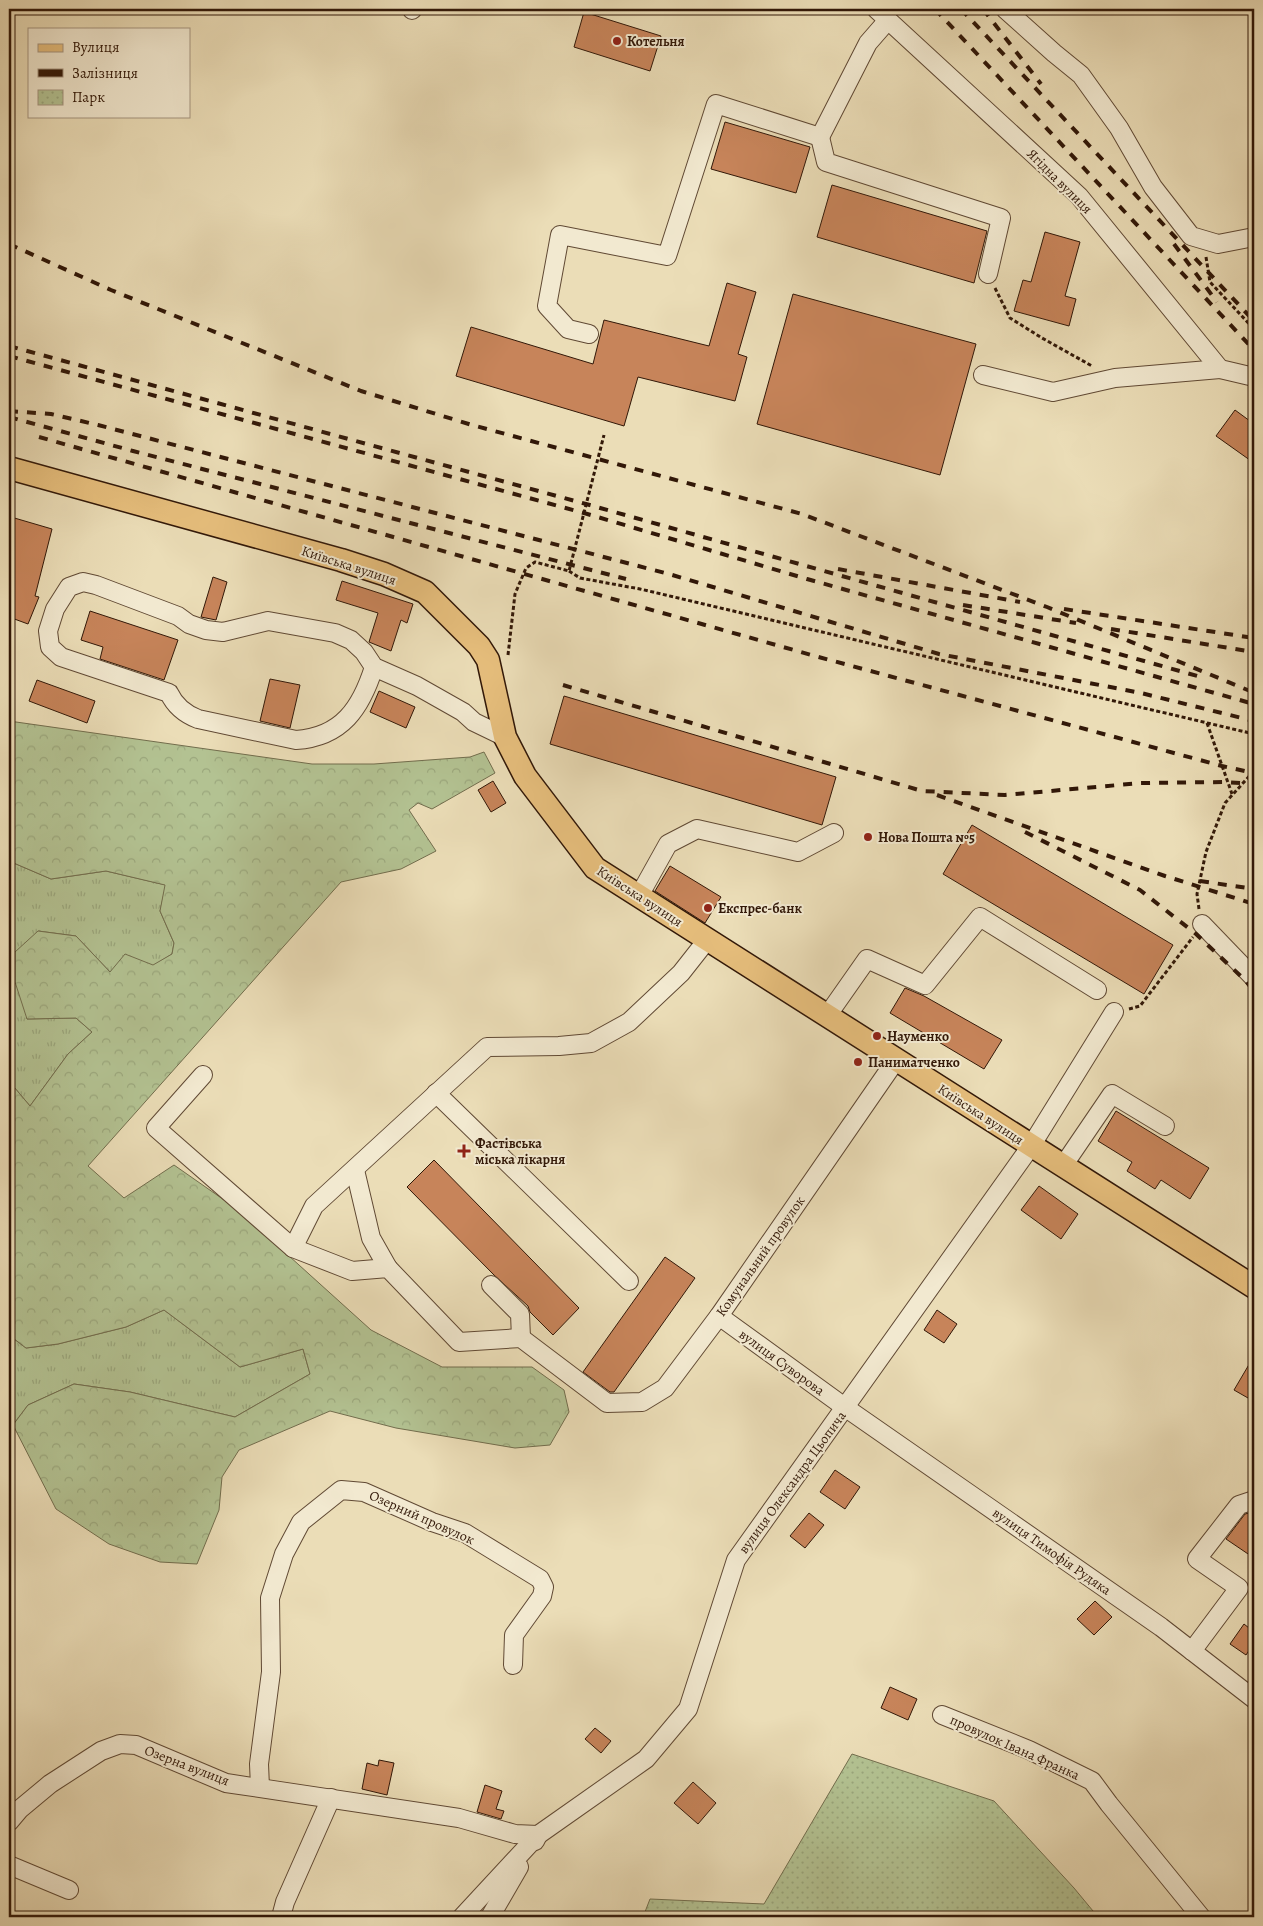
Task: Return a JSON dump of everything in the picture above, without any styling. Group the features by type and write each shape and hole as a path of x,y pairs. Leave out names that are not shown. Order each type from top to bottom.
{"main road":[{"name":"Київська вулиця","path":"9,468 341,560 384,574 425,592 479,646 488,660 505,737 525,776 595,868 1254,1287"}],"street":[{"path":"1005,9 1054,54 1081,75 1119,128 1153,187 1191,236 1218,244 1254,237"},
{"path":"882,15 820,137 826,162 1001,218 988,274"},
{"name":"Ягідна вулиця","path":"882,15 1079,196 1220,369"},
{"path":"589,334 568,329 547,306 560,236 667,256 716,104 820,137"},
{"path":"983,375 1053,392 1115,378 1220,369 1254,376"},
{"path":"374,667 367,688 349,717 325,734 296,740 198,719 188,715 173,702 169,693 61,657 50,647 48,631 55,609 68,587 83,582 96,585 178,616 189,624 206,630 224,632 268,621 334,633 351,640 364,652 374,667 417,686 462,712 474,722 505,737"},
{"path":"639,896 668,844 697,829 798,852 834,832"},
{"path":"827,1016 867,958 925,985 980,917 1098,990"},
{"path":"1202,924 1254,978"},
{"path":"293,1248 314,1206 487,1047 559,1046 592,1043 629,1022 681,973 707,940"},
{"name":"вулиця Олександра Цьопича","path":"462,1917 538,1835 646,1759 688,1709 736,1560 1031,1146 1114,1012"},
{"name":"Комунальний провулок","path":"521,1338 607,1403 642,1402 665,1388 719,1316 896,1060"},
{"path":"203,1074 156,1128 293,1248 352,1271 388,1268"},
{"path":"436,1094 629,1281"},
{"path":"1064,1166 1112,1094 1166,1126"},
{"path":"355,1170 371,1238 388,1268 459,1342 521,1338 520,1314 491,1285"},
{"name":"вулиця Суворова","path":"719,1316 846,1408"},
{"name":"вулиця Тимофія Рудяка","path":"846,1408 1161,1627 1254,1699"},
{"name":"Озерний провулок","path":"260,1787 259,1764 271,1672 270,1598 284,1554 301,1522 341,1490 364,1492 432,1522 465,1533 540,1579 544,1587 542,1596 514,1635 513,1664"},
{"path":"1192,1651 1239,1588 1197,1559 1239,1505 1254,1500"},
{"name":"провулок Івана Франка","path":"942,1715 1029,1750 1092,1781 1201,1917"},
{"name":"Озерна вулиця","path":"9,1822 20,1809 50,1784 101,1751 120,1744 136,1745 226,1783 459,1818 516,1834 538,1835"},
{"path":"281,1917 285,1902 331,1798"},
{"path":"490,1917 538,1835"},
{"path":"9,1865 69,1890"}],"path":[{"path":"1203,240 1210,282 1254,329"},
{"path":"988,274 1010,318 1115,378"},
{"path":"569,571 604,435"},
{"path":"507,657 515,594 526,568 535,562 569,571 580,578 640,589 1254,734"},
{"path":"1207,723 1232,794"},
{"path":"1114,1012 1140,1006 1202,924 1197,894 1206,852 1225,803 1254,771"}],"green space":[{"path":"9,721 312,764 374,764 470,757 484,752 495,773 432,809 418,803 409,810 436,851 401,869 341,882 88,1166 124,1198 174,1165 237,1209 371,1330 442,1367 532,1367 564,1390 569,1412 550,1445 515,1448 396,1428 330,1411 239,1450 222,1477 219,1510 197,1564 160,1562 109,1544 56,1509 13,1425 28,1405 74,1384 130,1392 235,1417 310,1374 303,1349 240,1367 164,1310 126,1327 58,1344 26,1348 9,1335 9,1064 14,1087 30,1106 68,1054 92,1032 76,1018 27,1019 15,982 15,952 38,931 76,936 110,972 125,954 153,965 172,954 174,943 160,911 165,885 106,871 51,879 9,861"},
{"path":"9,861 51,879 106,871 166,885 160,911 174,943 172,954 153,966 110,972 76,936 38,931 27,1019 76,1018 92,1032 68,1054 30,1106 14,1087 9,1064"},
{"path":"164,1310 240,1367 303,1349 310,1374 235,1417 130,1392 74,1384 28,1405 13,1425 9,1425 9,1335 26,1348 58,1344 126,1327"},
{"path":"852,1754 994,1801 1098,1917 643,1917 650,1899 764,1904"}],"building":[{"name":"Котельня","path":"584,12 661,36 650,71 574,47"},
{"path":"725,122 810,147 796,193 711,169"},
{"path":"832,185 987,231 974,283 817,237"},
{"path":"1045,232 1080,242 1065,296 1076,299 1069,326 1014,311 1023,280 1031,282"},
{"path":"727,283 756,292 738,354 747,357 735,401 638,377 624,426 456,376 471,327 593,364 604,320 709,346"},
{"path":"793,294 976,344 940,475 757,424"},
{"path":"1235,410 1254,424 1254,463 1216,436"},
{"path":"11,517 52,529 35,596 39,597 28,624 9,617 9,526"},
{"path":"213,577 227,582 216,620 201,617"},
{"path":"342,581 413,604 407,623 401,620 391,651 369,642 378,613 336,600"},
{"path":"90,611 178,640 164,680 100,659 103,647 81,640"},
{"path":"270,679 300,685 290,728 260,721"},
{"path":"37,680 95,701 87,723 29,701"},
{"path":"379,691 415,707 406,728 370,712"},
{"path":"564,696 836,777 822,825 550,744"},
{"path":"493,781 506,803 491,812 478,790"},
{"path":"972,825 1173,945 1144,994 943,874"},
{"path":"670,866 721,897 705,923 655,891"},
{"path":"905,988 924,996 1002,1040 984,1069 890,1013"},
{"path":"1116,1111 1209,1168 1190,1199 1161,1180 1155,1189 1127,1171 1132,1162 1098,1141"},
{"path":"434,1160 579,1308 553,1335 530,1312 528,1306 494,1275 407,1187"},
{"path":"1039,1186 1078,1214 1061,1239 1021,1210"},
{"path":"665,1257 695,1278 614,1392 610,1392 583,1372"},
{"path":"937,1310 957,1324 944,1343 924,1330"},
{"path":"1254,1356 1254,1389 1248,1398 1234,1390"},
{"path":"835,1470 860,1487 845,1509 820,1492"},
{"path":"809,1513 824,1525 805,1548 790,1536"},
{"path":"1249,1513 1254,1517 1254,1558 1226,1539 1245,1514"},
{"path":"1095,1601 1112,1617 1094,1635 1077,1619"},
{"path":"1244,1624 1254,1632 1254,1643 1246,1655 1230,1644"},
{"path":"890,1687 917,1699 908,1720 881,1708"},
{"path":"595,1728 611,1741 601,1753 585,1739"},
{"path":"379,1760 394,1763 387,1795 362,1789 367,1763 378,1766"},
{"path":"693,1782 716,1803 698,1824 674,1803"},
{"path":"485,1785 502,1791 496,1809 504,1811 501,1819 477,1812"}],"railway":[{"path":"935,9 1254,350"},
{"path":"961,9 1254,321"},
{"path":"983,9 1041,84"},
{"path":"9,244 111,290 361,391 472,425 802,514 1047,607 1250,691"},
{"path":"1174,244 1217,302"},
{"path":"9,346 586,504 1201,677"},
{"path":"9,356 584,513 807,579 1254,704"},
{"path":"9,411 51,414 98,425 669,574 939,654 1141,693 1254,721"},
{"path":"9,417 626,579"},
{"path":"39,437 815,656 1254,773"},
{"path":"838,569 1020,602"},
{"path":"963,605 1076,623"},
{"path":"1064,609 1254,638"},
{"path":"1111,629 1254,652"},
{"path":"563,685 922,791 1005,795 1141,783 1225,782 1254,784"},
{"path":"937,795 1165,876 1254,904"},
{"path":"1025,832 1140,890 1196,934 1246,981 1254,992"},
{"path":"1200,881 1254,889"}],"place":[{"name":"Котельня","path":"617,41"},
{"name":"Нова Пошта №5","path":"868,837"},
{"name":"Експрес-банк","path":"708,908"},
{"name":"Науменко","path":"877,1036"},
{"name":"Паниматченко","path":"858,1062"},
{"name":"Фастівська міська лікарня","path":"464,1151"}]}
